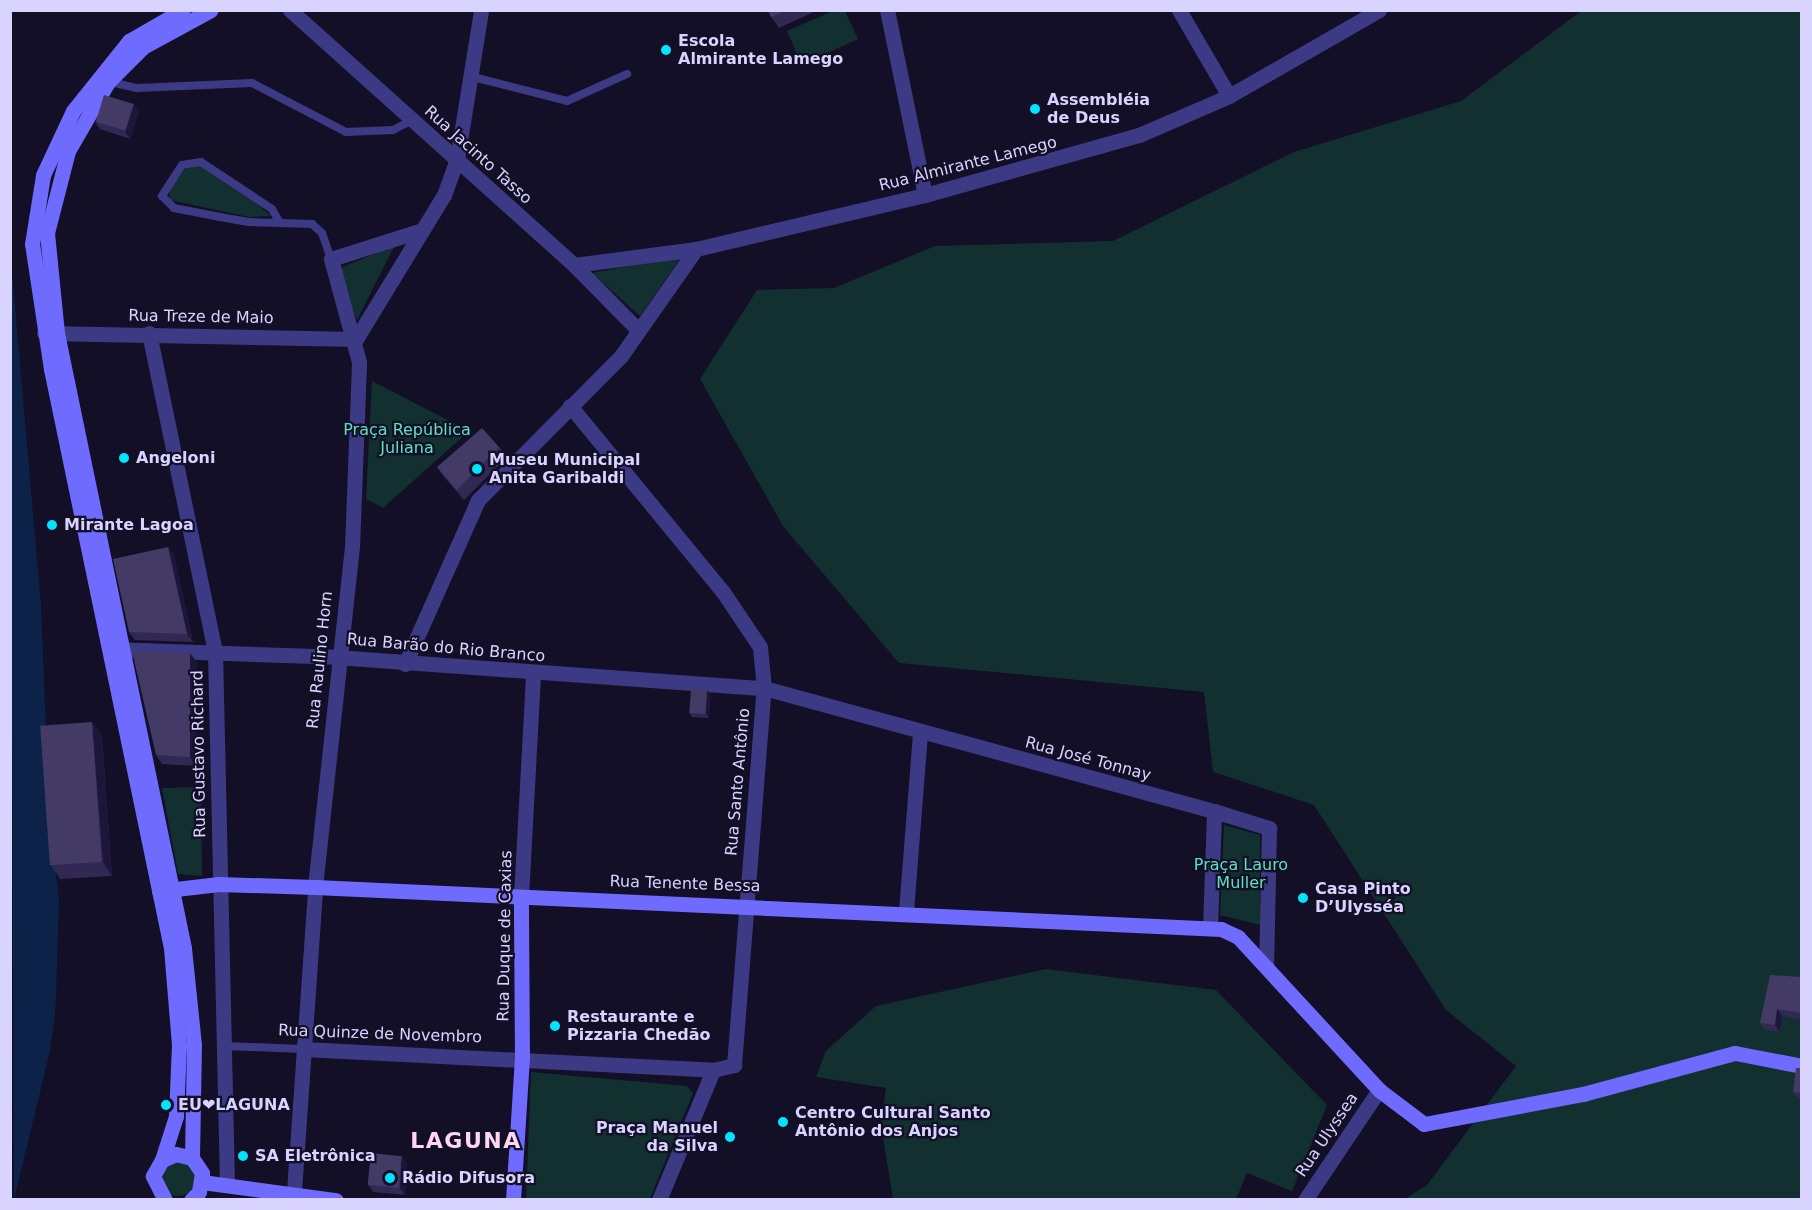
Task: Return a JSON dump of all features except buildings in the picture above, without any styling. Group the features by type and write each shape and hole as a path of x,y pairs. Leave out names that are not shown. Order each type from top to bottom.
{"street":[{"path":"183,10 129,41 102,79 77,131 55,190 47,234 51,333 147,789 194,1045 192,1158 202,1182"},
{"path":"102,79 143,47 211,10"},
{"name":"Rua Jacinto Tasso","path":"290,10 574,265 638,330"},
{"name":"Rua Raulino Horn","path":"294,1191 315,887 337,657 352,547 356,339 419,231 444,195 457,159 481,10"},
{"path":"888,10 925,195"},
{"path":"1179,10 1229,96"},
{"name":"Rua Almirante Lamego","path":"574,265 696,249 925,195 1139,135 1229,96 1379,10"},
{"path":"356,339 331,260 419,231"},
{"path":"405,664 466,518 494,482 621,356 696,249"},
{"name":"Rua Treze de Maio","path":"51,333 149,333 356,339"},
{"name":"Rua Gustavo Richard","path":"149,333 215,651 219,884 225,1046 226,1183"},
{"name":"Rua Santo Antônio","path":"570,406 747,622 760,647 764,688 745,903 736,1059 729,1069 713,1070"},
{"name":"Rua Barão do Rio Branco","path":"118,648 337,657 533,674 764,688"},
{"name":"Rua Duque de Caxias","path":"513,1200 522,1057 521,897 533,674"},
{"name":"Rua José Tonnay","path":"764,688 1269,828 1266,967"},
{"path":"906,910 920,732"},
{"path":"1210,928 1214,811"},
{"name":"Rua Tenente Bessa","path":"166,891 219,884 521,897 745,903 906,910 1230,931 1379,1090 1411,1117 1437,1124 1583,1094 1735,1053 1802,1066"},
{"path":"165,1200 153,1192 176,1116 179,1045 166,891"},
{"name":"Rua Quinze de Novembro","path":"303,1049 522,1057 713,1070"},
{"path":"659,1200 713,1070"},
{"name":"Rua Ulyssea","path":"1305,1200 1379,1090"},
{"path":"162,1160 176,1154 192,1158"},
{"path":"202,1182 226,1183 249,1192 294,1191 336,1200"},
{"path":"191,1199 202,1182"}],"lane":[{"path":"469,76 567,100 627,74"},
{"path":"102,79 137,88 252,83 346,132 393,130 413,120"},
{"path":"280,223 272,208 201,162 182,165 162,196 174,208 280,223 317,227 331,260"},
{"name":"Rua Quinze de Novembro","path":"225,1046 303,1049"}],"green space":[{"path":"833,11 845,11 858,39 802,65 787,31"},
{"path":"1581,11 1801,11 1801,1199 1405,1199 1427,1185 1516,1066 1446,1010 1314,805 1213,772 1204,692 899,663 783,526 700,379 757,290 834,288 935,246 1113,241 1294,152 1461,101"},
{"path":"200,166 271,216 249,217 170,200 169,190 185,169"},
{"path":"395,245 357,320 338,269"},
{"path":"682,256 640,316 592,273"},
{"name":"Praça República Juliana","path":"372,381 469,431 383,508 366,499"},
{"path":"201,787 202,876 178,874 162,788"},
{"name":"Praça Lauro Muller","path":"1224,825 1260,835 1260,925 1220,915"},
{"path":"1046,969 1216,990 1327,1105 1292,1191 1247,1173 1236,1199 893,1199 881,1124 886,1088 816,1077 826,1051 876,1006"},
{"path":"531,1072 687,1086 693,1093 650,1199 526,1199"},
{"path":"178,1160 191,1165 196,1178 191,1191 178,1196 165,1191 160,1178 165,1165"}],"water":[{"path":"10,249 41,605 50,829 59,899 55,1030 14,1200"}],"pier":[{"path":"59,982 58,1031 25,1180 49,1059"}],"place":[{"name":"Escola Almirante Lamego","path":"666,50"},
{"name":"Assembléia de Deus","path":"1035,109"},
{"name":"Angeloni","path":"124,458"},
{"name":"Museu Municipal Anita Garibaldi","path":"477,469"},
{"name":"Mirante Lagoa","path":"52,525"},
{"name":"Casa Pinto D’Ulysséa","path":"1303,898"},
{"name":"Restaurante e Pizzaria Chedão","path":"555,1026"},
{"name":"EU❤LAGUNA","path":"166,1105"},
{"name":"Centro Cultural Santo Antônio dos Anjos","path":"783,1122"},
{"name":"Praça Manuel da Silva","path":"730,1137"},
{"name":"SA Eletrônica","path":"243,1156"},
{"name":"Rádio Difusora","path":"390,1178"}],"district":[{"name":"LAGUNA","path":"466,1141"}]}
